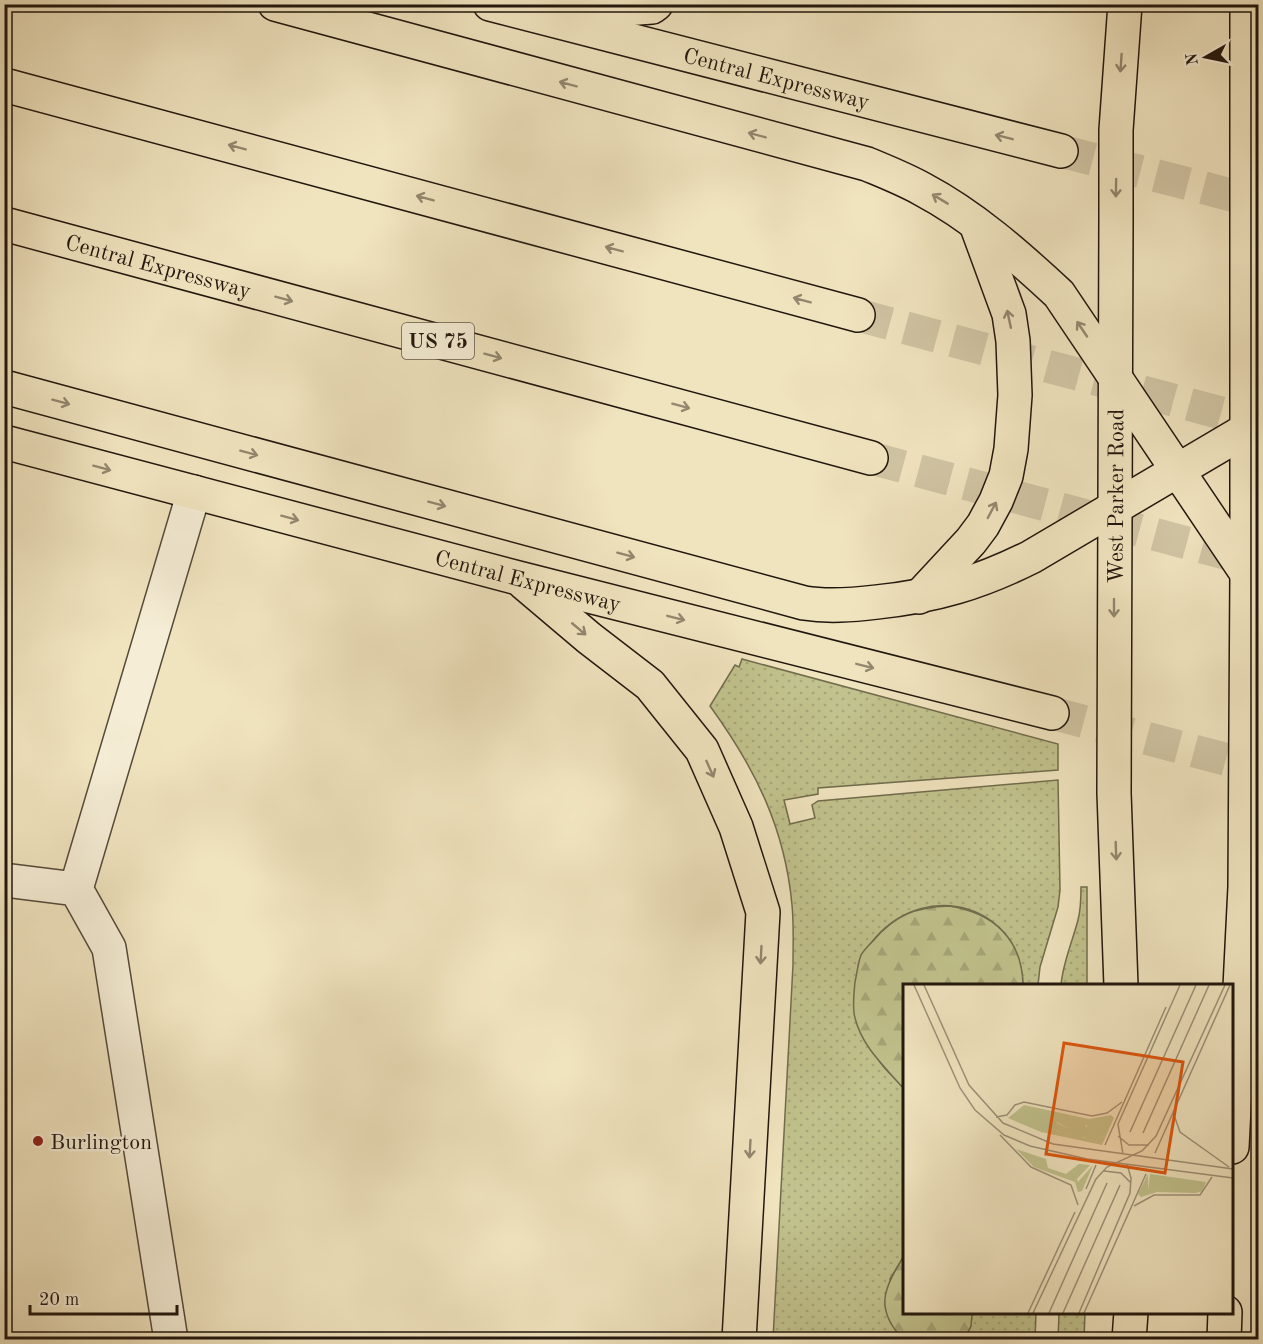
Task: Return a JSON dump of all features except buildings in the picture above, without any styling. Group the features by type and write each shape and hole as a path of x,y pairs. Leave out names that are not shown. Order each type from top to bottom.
{"main road":[{"path":"275,4 867,164 923,189 975,223 1059,294 1253,581"},
{"name":"Central Expressway","path":"490,4 1061,151"},
{"path":"530,15 657,4"},
{"name":"West Parker Road","path":"1121,984 1114,792 1116,130 1125,4"},
{"path":"1233,1127 1245,887 1253,581 1247,4"},
{"path":"4,84 858,315"},
{"path":"919,597 983,525 1006,476 1011,449 1015,395 1012,332 1009,314 975,223"},
{"name":"Central Expressway","path":"4,224 871,458"},
{"path":"4,387 804,603 834,606 919,597 947,591 1003,571 1031,557 1253,427"},
{"name":"Central Expressway","path":"4,442 518,578 1052,713"},
{"path":"518,578 650,684 702,750 736,827 763,912 739,1340"},
{"path":"1129,1340 1131,1314"},
{"path":"1224,1340 1225,1314"}],"lane":[{"path":"171,1340 109,948 76,889 194,492"},
{"path":"4,880 76,889"}],"green space":[{"path":"742,659 1058,744 1058,770 818,788 818,794 784,800 790,824 815,818 812,805 818,801 1058,780 1060,890 1058,907 1040,967 1038,984 1023,984 1018,958 1006,936 989,919 968,909 945,906 920,909 897,919 876,937 860,959 858,972 860,984 878,1058 903,1088 903,1258 890,1279 903,1339 773,1339 793,965 793,920 783,850 775,825 741,752 710,706 735,665 739,667"},
{"path":"1081,887 1087,887 1087,984 1061,984 1066,960 1081,904"},
{"path":"949,906 979,915 992,922 1011,942 1017,954 1023,984 903,984 903,1088 875,1056 858,1029 853,1005 855,982 861,955 881,932 907,914 926,908"},
{"path":"903,1258 903,1314 972,1314 971,1326 964,1339 903,1339 894,1328 885,1307 887,1288"},
{"path":"972,1314 1036,1314 1035,1339 964,1340 971,1326"},
{"path":"1059,1314 1085,1314 1084,1339 1058,1339"}],"tunnel":[{"path":"1061,151 1258,202"},
{"path":"858,315 1258,423"},
{"path":"871,458 1254,561"},
{"path":"1052,713 1258,768"}],"place":[{"name":"Burlington","path":"38,1141"}]}
